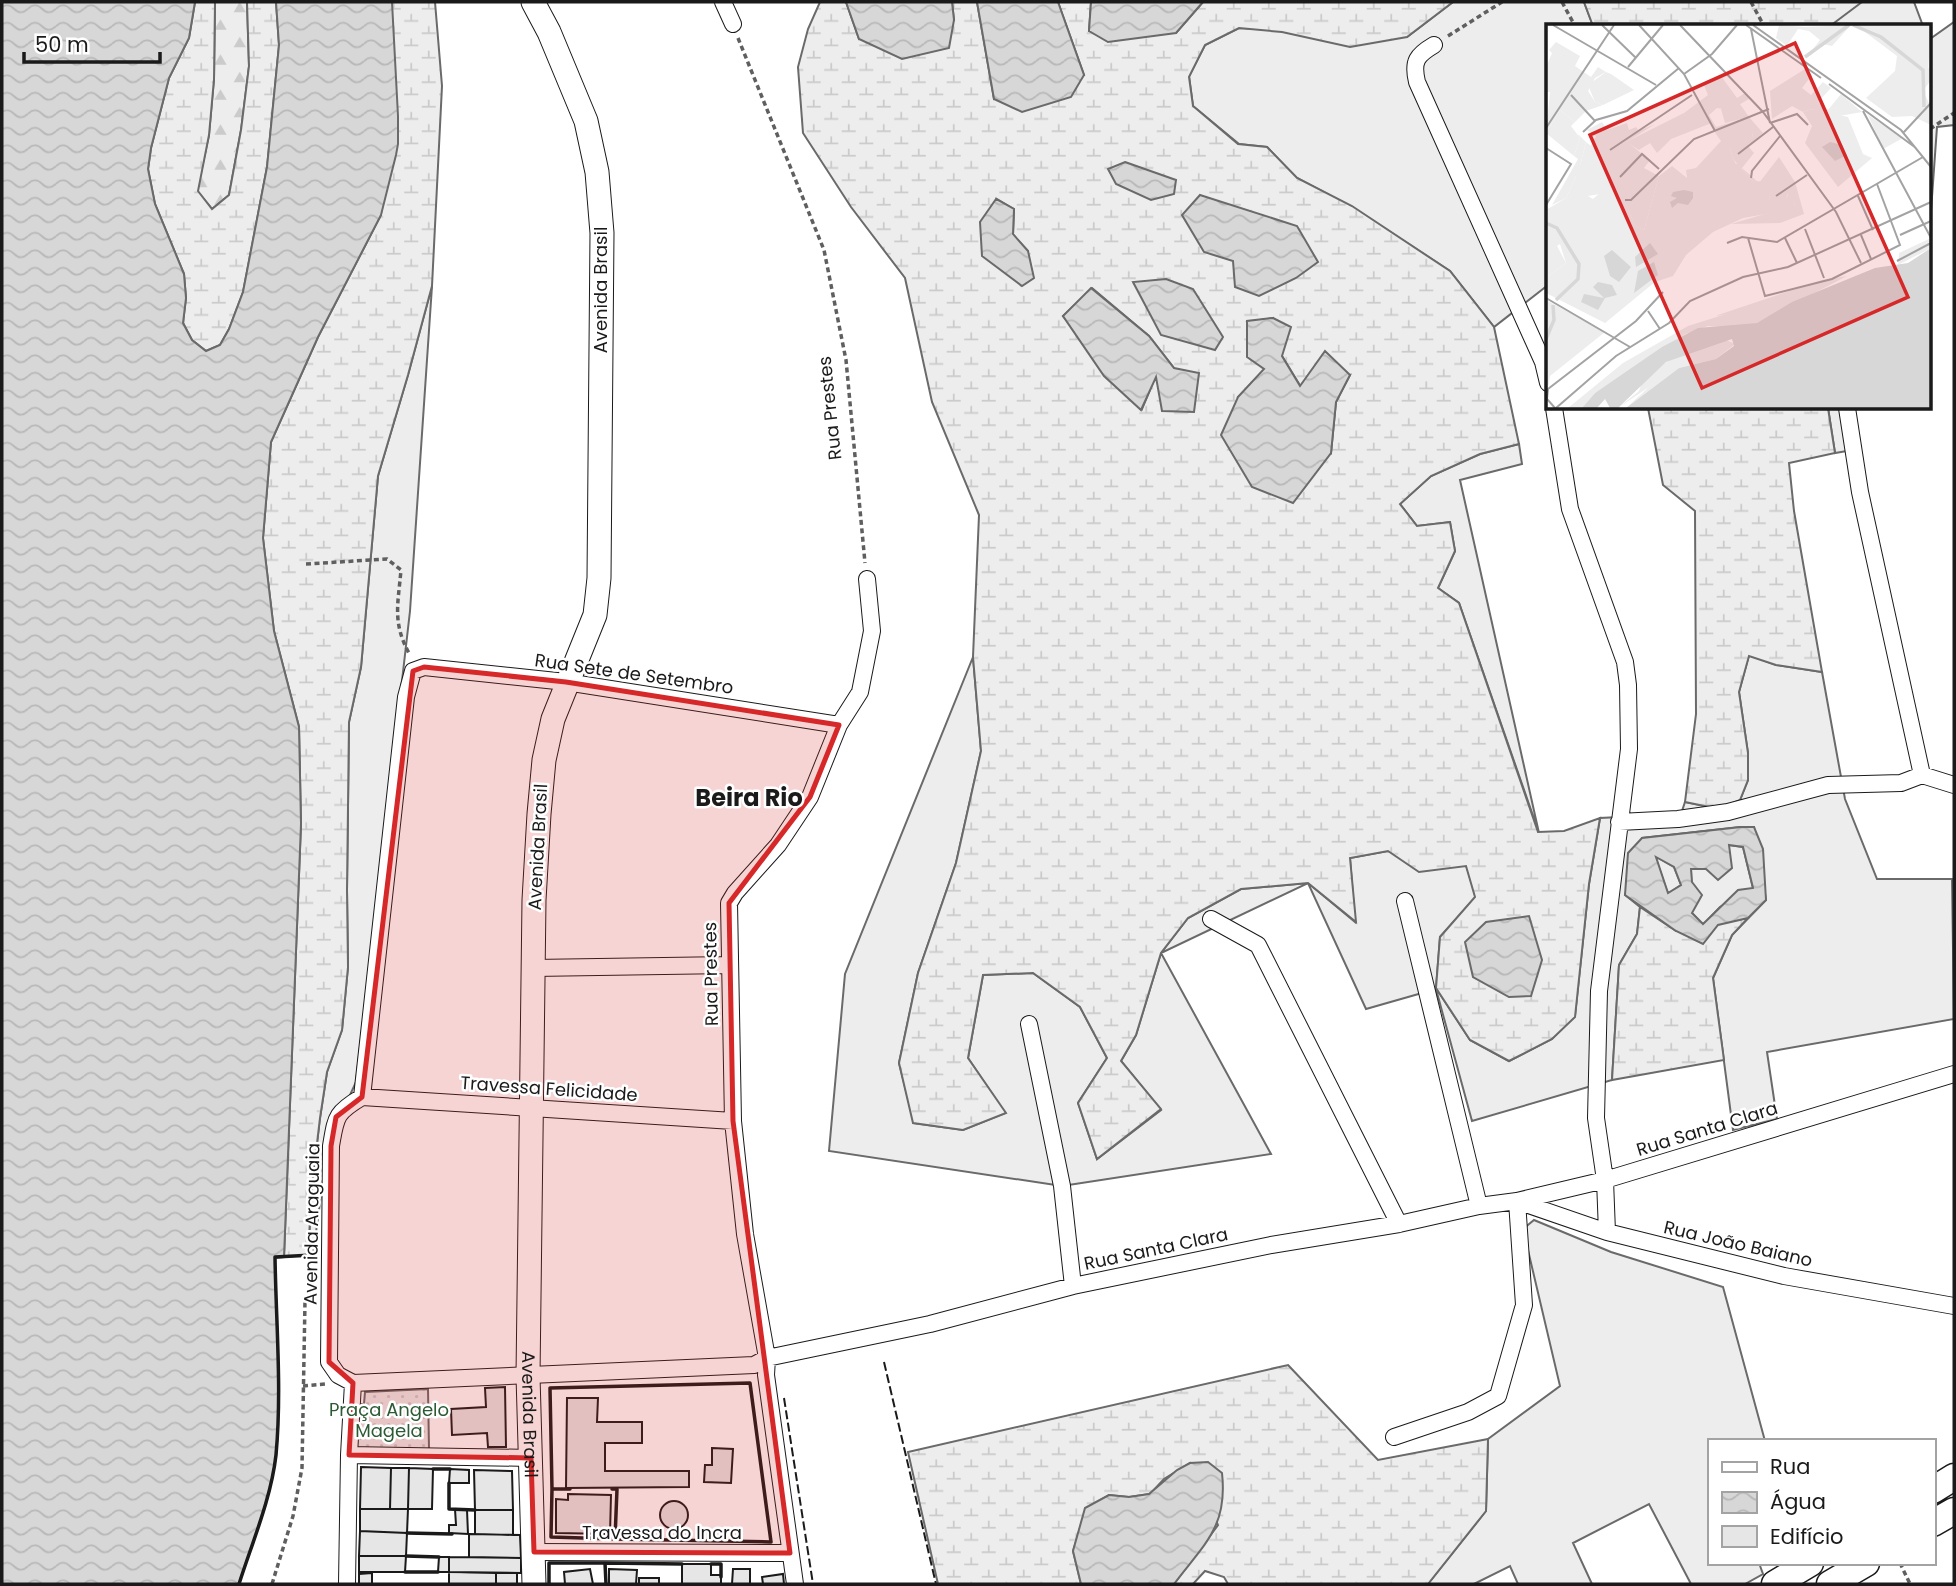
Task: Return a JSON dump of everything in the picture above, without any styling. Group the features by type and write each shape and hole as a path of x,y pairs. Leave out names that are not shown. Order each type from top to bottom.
{"main road":[{"path":"1935,1489 1954,1477"},
{"path":"1935,1522 1954,1511"},
{"path":"1775,1584 1807,1565"},
{"path":"1830,1584 1863,1565"}],"street":[{"name":"Avenida Brasil","path":"533,2 549,32 586,121 597,172 602,233 599,578 595,615 581,654 566,682 553,719 544,760 534,900 528,1376 534,1584"},
{"path":"723,2 733,24"},
{"path":"1434,45 1420,53 1413,68 1417,82 1543,347 1546,375"},
{"path":"1554,410 1570,509 1625,663 1628,685 1629,749 1599,990 1595,1118 1605,1180 1607,1232"},
{"path":"1847,410 1860,492 1922,775"},
{"name":"Rua Prestes","path":"795,1584 766,1375 766,1358 745,1234 733,1121 729,904 735,893 778,845 810,797 839,725 860,692 872,631 867,579"},
{"path":"362,1097 406,697 413,671 424,667"},
{"name":"Rua Sete de Setembro","path":"424,667 566,682 839,725"},
{"path":"1619,822 1678,819 1728,812 1828,785 1900,783 1922,775 1954,785"},
{"path":"1405,901 1479,1206"},
{"path":"1211,919 1258,945 1399,1224"},
{"path":"533,968 729,965"},
{"path":"1028,1024 1062,1186 1073,1286"},
{"name":"Rua Santa Clara","path":"353,1383 754,1365 766,1358 930,1324 1073,1286 1271,1245 1399,1224 1605,1180 1954,1074"},
{"name":"Travessa Felicidade","path":"362,1097 733,1121"},
{"name":"Avenida Araguaia","path":"353,1383 338,1375 329,1362 331,1146 336,1117 348,1105 362,1097"},
{"path":"1394,1437 1468,1412 1498,1396 1524,1305 1517,1200"},
{"name":"Rua João Baiano","path":"1517,1200 1607,1232 1784,1276 1954,1306"},
{"path":"347,1584 353,1383"},
{"path":"349,1455 531,1458"},
{"name":"Travessa do Incra","path":"534,1552 790,1553"}],"path":[{"path":"1434,45 1502,2"},
{"path":"1562,2 1574,24"},
{"path":"1751,2 1763,24"},
{"name":"Rua Prestes","path":"733,24 824,250 846,360 867,579"},
{"path":"1932,128 1954,113"},
{"path":"306,564 387,559 401,570 397,620 400,636 412,658 424,667"},
{"path":"272,1584 293,1516 302,1468 305,1301"},
{"path":"1901,1565 1910,1584"}],"highlighted area":[{"path":"424,667 566,682 839,725 810,797 729,903 733,1121 790,1553 534,1552 531,1458 349,1455 353,1383 329,1362 331,1146 336,1117 362,1097 413,671"}],"shaded area":[{"path":"1453,2 1584,2 1592,24 1546,24 1546,287 1494,327 1450,271 1352,207 1297,178 1267,147 1239,144 1193,106 1189,76 1205,45 1239,28 1407,37"},
{"path":"1856,2 1914,2 1922,24 1830,24"},
{"path":"1954,22 1954,125 1937,127 1932,197 1932,38"},
{"path":"432,286 410,611 356,1082 328,1143 313,1255 308,1255 320,1118 327,1072 342,1030 348,967 349,722 361,667 378,476"},
{"path":"1828,410 1847,410 1853,450 1835,453"},
{"path":"1519,444 1522,464 1460,480 1539,833 1459,603 1438,588 1455,551 1450,522 1417,526 1400,504 1431,476 1480,454"},
{"path":"1749,655 1776,665 1822,672 1845,799 1877,879 1952,879 1954,1019 1767,1052 1777,1119 1733,1130 1713,978 1732,935 1766,900 1754,827 1642,838 1625,895 1640,907 1637,934 1619,965 1612,1080 1472,1121 1436,989 1366,1009 1308,883 1355,922 1350,858 1388,851 1466,865 1476,897 1440,937 1436,988 1470,1040 1509,1061 1552,1039 1575,1016 1589,884 1600,818 1681,814 1685,802 1719,809 1740,800 1748,780 1748,753 1739,692"},
{"path":"973,657 981,751 956,863 918,973 899,1063 914,1123 963,1130 1005,1113 968,1058 983,975 1033,973 1080,1007 1107,1058 1078,1103 1097,1159 1161,1110 1121,1061 1136,1035 1161,953 1271,1154 1062,1186 829,1151 845,974"},
{"path":"1729,845 1743,847 1753,888 1720,907 1703,925 1692,913 1691,869 1706,869"},
{"path":"1655,856 1674,867 1681,885 1668,894"},
{"path":"1308,883 1161,953 1188,918 1241,889"},
{"path":"1534,1220 1611,1252 1723,1287 1764,1439 1708,1439 1708,1565 1760,1565 1763,1574 1745,1584 1691,1584 1649,1504 1573,1543 1592,1584 1518,1584 1510,1566 1474,1584 1428,1584 1486,1511 1488,1439 1560,1386 1523,1229"}],"green space":[{"path":"195,2 215,2 214,79 209,135 198,191 212,209 229,195 241,130 249,66 247,2 276,2 279,45 267,167 243,292 220,345 206,351 192,340 183,323 186,298 184,274 155,204 148,169 169,78 189,38"},
{"path":"215,2 247,2 249,66 229,195 212,209 197,191 209,135 214,79"},
{"path":"392,2 435,2 442,86 432,286 378,476 361,667 349,722 348,967 342,1030 327,1072 320,1118 308,1255 284,1257 301,824 299,727 274,631 263,538 271,442 318,337 381,215"},
{"path":"820,2 846,2 859,39 954,20 952,2 977,2 994,99 1084,75 1058,2 1091,2 1089,31 1176,33 1203,2 1453,2 1407,37 1350,47 1282,32 1239,28 1205,45 1189,77 1193,106 1238,144 1267,147 1297,178 1352,206 1450,271 1494,327 1519,444 1480,454 1431,476 1400,504 1417,526 1450,522 1455,551 1438,588 1459,603 1538,832 1564,831 1600,818 1589,884 1575,1017 1552,1039 1509,1061 1470,1040 1436,988 1440,937 1475,897 1466,866 1419,872 1388,851 1350,858 1356,922 1308,883 1241,889 1188,918 1161,953 1136,1035 1121,1061 1161,1109 1097,1159 1078,1103 1107,1058 1080,1007 1033,973 983,975 968,1058 1006,1113 963,1130 913,1123 899,1063 918,973 956,863 981,751 973,657 979,515 932,402 905,278 851,207 803,133 798,67 808,29","holes":["997,199 1014,209 1013,235 1028,251 1021,286","1092,288 1149,336 1174,368 1156,375 1142,409 1063,316","1273,318 1282,356 1301,387 1350,375 1336,402 1331,453 1238,397 1265,369 1247,322"]},
{"path":"1584,2 1862,2 1833,24 1592,24"},
{"path":"1648,410 1828,410 1835,453 1789,463 1794,511 1822,672 1776,665 1749,656 1739,692 1748,753 1748,780 1740,800 1719,809 1685,802 1696,714 1695,511 1663,485"},
{"path":"1640,907 1676,931 1748,918 1732,935 1713,978 1724,1060 1612,1080 1619,965 1637,934"},
{"path":"1288,1365 1378,1460 1488,1439 1486,1511 1428,1584 1228,1584 1224,1577 1205,1571 1193,1584 1174,1584 1218,1525 1190,1463 1164,1479 1150,1494 1129,1497 1109,1495 1086,1508 1073,1551 1081,1584 938,1584 908,1452"},
{"name":"Praça Angelo Magela","path":"428,1389 429,1449 355,1450 357,1404 364,1404 365,1392"}],"water":[{"path":"2,2 195,2 189,38 169,78 148,169 155,204 184,274 186,298 183,323 192,340 206,351 220,345 243,292 267,167 279,45 276,2 392,2 398,144 381,215 318,337 271,442 263,538 274,631 299,727 301,824 284,1257 275,1258 278,1432 274,1472 266,1505 239,1584 2,1584"},
{"path":"846,2 952,2 954,20 949,48 902,59 859,39"},
{"path":"977,2 1058,2 1084,75 1071,97 1022,112 994,99"},
{"path":"1091,2 1203,2 1176,33 1108,42 1089,31"},
{"path":"1125,162 1176,180 1174,194 1151,200 1116,184 1108,169"},
{"path":"1200,195 1297,226 1318,262 1296,278 1259,296 1235,287 1233,261 1204,252 1182,215"},
{"path":"996,199 1014,209 1013,234 1028,251 1034,278 1022,286 982,256 980,222"},
{"path":"1166,279 1193,289 1223,337 1215,350 1161,335 1133,282"},
{"path":"1091,288 1149,336 1174,368 1199,373 1194,412 1162,411 1156,377 1141,410 1104,376 1063,316"},
{"path":"1273,318 1291,327 1282,356 1300,386 1325,351 1350,375 1336,402 1331,453 1293,503 1252,487 1221,435 1238,397 1264,369 1247,357 1247,321"},
{"path":"1754,827 1763,849 1766,900 1748,918 1718,925 1703,944 1676,931 1625,895 1628,853 1642,838","holes":["1729,845 1743,847 1753,888 1738,890 1703,924 1692,913 1702,895 1692,882 1691,869 1706,869 1718,880 1732,868","1656,857 1674,867 1681,885 1668,893"]},
{"path":"1529,916 1542,960 1531,996 1509,997 1473,977 1465,942 1486,922"},
{"path":"1208,1462 1222,1473 1221,1508 1212,1534 1174,1584 1081,1584 1073,1551 1085,1508 1109,1495 1129,1497 1149,1494 1177,1470 1190,1463"}],"building":[{"path":"505,1387 506,1447 488,1447 487,1433 452,1435 451,1409 486,1407 485,1388"},
{"path":"567,1398 598,1398 597,1422 642,1422 642,1443 605,1443 605,1471 689,1471 689,1487 566,1488"},
{"path":"712,1448 733,1449 731,1483 704,1482 705,1465 712,1465"},
{"path":"361,1467 391,1468 390,1509 360,1509"},
{"path":"391,1468 409,1468 408,1509 390,1509"},
{"path":"409,1468 433,1469 432,1509 408,1509"},
{"path":"450,1469 469,1470 469,1483 449,1483"},
{"path":"474,1470 512,1471 513,1510 475,1510"},
{"path":"568,1494 611,1495 610,1534 556,1533 556,1499 568,1500"},
{"path":"674,1501 684,1505 688,1515 684,1525 674,1529 664,1525 660,1515 664,1505"},
{"path":"360,1509 408,1509 407,1533 360,1531"},
{"path":"455,1509 467,1510 468,1534 449,1533 449,1525 456,1525"},
{"path":"475,1510 513,1510 513,1535 475,1534"},
{"path":"360,1531 407,1533 406,1556 359,1556"},
{"path":"469,1534 520,1535 521,1558 469,1557"},
{"path":"359,1556 406,1556 405,1572 359,1572"},
{"path":"439,1557 449,1557 449,1572 438,1572"},
{"path":"449,1557 521,1558 521,1573 449,1572"},
{"path":"682,1564 711,1564 711,1575 721,1575 721,1584 682,1584"},
{"path":"590,1569 593,1584 565,1584 564,1572"},
{"path":"609,1569 637,1570 636,1584 609,1584"},
{"path":"733,1569 750,1569 750,1584 732,1584"},
{"path":"449,1572 496,1573 496,1584 449,1584"},
{"path":"372,1573 372,1584 359,1584 359,1574"},
{"path":"496,1573 517,1573 517,1584 496,1584"},
{"path":"783,1574 784,1584 763,1584 762,1577"},
{"path":"639,1578 659,1578 659,1584 639,1584"}],"fence":[{"path":"884,1362 936,1584"},
{"path":"784,1398 813,1584"}],"wall":[{"path":"239,1584 266,1504 276,1455 279,1381 275,1257 313,1255"},
{"path":"612,1489 617,1489 615,1539 551,1537 550,1388 750,1383 771,1542 615,1539"},
{"path":"433,1469 450,1469"},
{"path":"449,1483 449,1509 475,1510"},
{"path":"552,1489 570,1489"},
{"path":"407,1533 452,1534"},
{"path":"406,1556 439,1557"},
{"path":"549,1584 549,1563 605,1563 606,1584"},
{"path":"605,1563 682,1564"},
{"path":"711,1564 721,1564 721,1577"},
{"path":"405,1572 438,1572"}],"district":[{"name":"Beira Rio","path":"749,798"}]}
